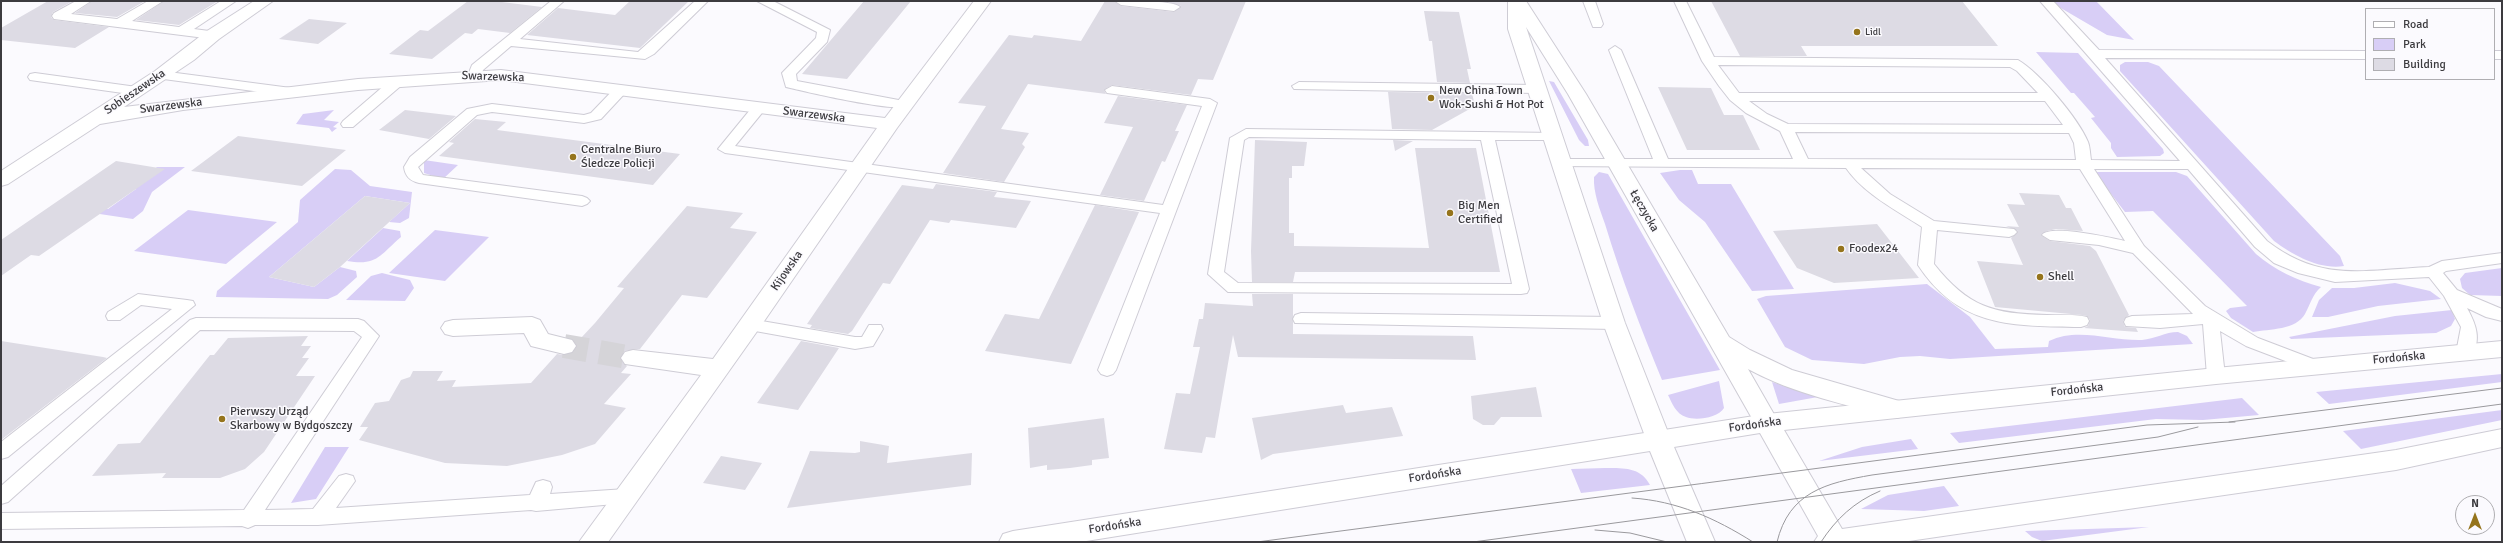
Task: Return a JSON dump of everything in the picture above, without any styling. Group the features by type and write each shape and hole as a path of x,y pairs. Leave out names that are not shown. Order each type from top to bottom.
{"street":[{"name":"Sobieszewska","path":"1,180 161,75 188,56 213,35 265,1"},
{"name":"Kijowska","path":"594,542 718,367 750,325 890,124 983,1"},
{"name":"Łęczycka","path":"1517,1 1517,29 1614,322 1658,440 1701,542"},
{"name":"Łęczycka","path":"1517,1 1616,162 1767,423 1833,542"},
{"name":"Swarzewska","path":"95,119 136,110 291,92 398,81 475,75 501,75 890,124"},
{"path":"453,328 532,325 539,340 564,346"},
{"path":"1719,342 1754,365 1829,390 1897,409"},
{"name":"Fordońska","path":"1013,542 1767,423 2315,366 2502,349"},
{"path":"633,358 704,367 718,367"},
{"path":"1833,542 1941,533 2396,460 2502,438"}],"lane":[{"path":"84,1 58,16 213,35"},
{"path":"118,24 157,1"},
{"path":"180,32 230,1"},
{"path":"475,75 477,68 558,1"},
{"path":"510,42 640,56 649,51 702,1"},
{"path":"763,1 824,30 822,39 789,73 790,84 879,102 904,105"},
{"path":"1121,1 1174,7"},
{"path":"1589,1 1597,24"},
{"path":"1680,1 1718,78 1734,98 1763,120 1786,128 2074,129"},
{"path":"2046,1 2095,54 2190,165 2261,244 2280,259 2304,269 2335,277 2433,272 2442,266 2502,258"},
{"path":"1615,50 1662,162"},
{"path":"2095,54 2365,54"},
{"path":"1709,61 2013,63 2022,68 2074,129 2081,143 2084,164 2138,249 2198,310 2252,342 2315,366"},
{"path":"161,75 291,92"},
{"path":"35,77 137,91"},
{"path":"348,124 398,81"},
{"path":"1299,86 1537,89"},
{"path":"582,201 419,179 412,173 411,167 415,160 472,112 492,108 584,119 596,116 621,90"},
{"path":"1108,370 1210,103 1112,90"},
{"path":"1734,98 2049,98"},
{"path":"759,108 725,149 1168,210"},
{"path":"1786,128 1802,162"},
{"path":"1487,135 1521,289 1234,288 1216,274 1237,138 1246,133 1487,135 1552,136"},
{"path":"1562,163 1850,162 2190,165"},
{"path":"1850,162 1857,173 1885,197 1930,224 2009,232"},
{"path":"1930,224 1926,265 1946,290 1972,306 1999,317 2080,321"},
{"path":"2050,235 2099,240 2138,249"},
{"path":"2433,272 2451,294 2469,327 2465,353"},
{"path":"2451,294 2492,313 2502,315"},
{"path":"1,452 187,305 138,298 114,316"},
{"path":"2132,322 2160,322 2210,318"},
{"path":"2210,318 2216,376"},
{"path":"1301,319 1614,322"},
{"path":"1,497 196,324 358,325 371,336 248,520"},
{"path":"750,325 855,343 867,342 875,329"},
{"path":"318,517 346,481"},
{"path":"1,521 248,520 318,517 539,495 626,496"}],"green space":[{"path":"2054,1 2096,1 2134,40 2107,35 2059,7"},
{"path":"2036,52 2078,53 2163,149 2164,153 2160,156 2117,157 2111,148 2111,143 2091,118 2095,117 2074,93 2071,93"},
{"path":"2125,62 2148,62 2159,66 2340,256 2344,266 2335,267 2316,264 2298,256 2274,241 2120,71 2120,65"},
{"path":"1549,81 1554,82 1588,140 1589,146 1585,146 1579,140"},
{"path":"334,110 324,120 339,122 333,127 337,128 332,132 329,128 296,124 303,114"},
{"path":"424,160 458,165 443,179 424,173"},
{"path":"157,167 185,167 152,192 143,211 133,219 93,213 101,208 108,209 136,189 128,188"},
{"path":"335,169 351,170 370,186 412,192 409,218 400,223 389,222 410,203 365,196 269,277 314,287 340,267 356,271 357,277 337,295 328,299 216,297 217,291 298,222 300,200"},
{"path":"1692,170 1698,184 1731,184 1794,289 1752,291 1705,222 1679,200 1660,173"},
{"path":"1599,172 1608,174 1720,370 1662,380 1646,342 1599,207 1594,177"},
{"path":"2094,172 2176,172 2187,176 2256,254 2286,274 2321,287 2314,296 2305,314 2295,323 2282,328 2253,332 2231,318 2226,311 2230,308 2247,306 2153,211 2125,212"},
{"path":"188,210 277,222 226,264 134,251"},
{"path":"383,228 400,231 401,237 377,258 371,261 347,261"},
{"path":"435,230 489,237 445,281 389,273"},
{"path":"2502,268 2502,296 2470,295 2462,288 2460,279 2465,273"},
{"path":"382,273 410,280 414,288 405,301 346,300 371,276"},
{"path":"2395,283 2430,291 2441,299 2378,306 2328,317 2312,317 2319,300 2332,288 2354,288"},
{"path":"1927,284 1970,317 1995,349 2048,347 2049,341 2071,335 2142,340 2178,332 2187,336 2193,344 1950,359 1920,356 1900,357 1864,364 1812,360 1785,347 1757,299 1766,296"},
{"path":"2452,310 2455,319 2451,326 2436,333 2291,339 2289,337 2395,316"},
{"path":"2502,374 2502,382 2329,404 2316,392"},
{"path":"1719,381 1724,408 1717,414 1706,418 1695,419 1683,416 1675,408 1668,395"},
{"path":"1772,382 1818,397 1779,404"},
{"path":"2242,398 2259,415 2203,420 2156,419 1959,443 1950,433"},
{"path":"2502,410 2502,420 2361,449 2343,431"},
{"path":"1911,439 1918,449 1819,461 1862,447"},
{"path":"325,447 349,447 316,499 291,503"},
{"path":"1618,468 1637,472 1646,479 1650,485 1581,493 1571,469"},
{"path":"1944,486 1959,506 1924,511 1861,509 1888,495"},
{"path":"2149,527 2042,541 2032,537 2025,531"}],"building":[{"path":"48,1 73,1 53,12 51,17 54,20 109,27 75,48 1,40 1,28"},
{"path":"92,1 145,1 117,17 75,13"},
{"path":"164,1 218,1 179,25 136,20"},
{"path":"468,1 494,1 542,7 510,33 478,29 472,34 465,33 432,59 389,54 420,30 428,31"},
{"path":"630,1 689,1 640,48 527,35 558,8 615,15"},
{"path":"864,1 911,1 847,79 802,74"},
{"path":"1105,1 1114,1 1121,6 1174,12 1181,6 1164,1 1246,1 1213,80 1198,79 1191,95 1112,85 1104,90 1106,94 1028,84 1001,129 1029,133 1022,144 1025,147 1004,182 943,173 986,106 958,103 1009,35 1032,38 1034,35 1081,41"},
{"name":"Lidl","path":"1711,1 1962,1 1998,46 1801,46 1807,56 1740,56"},
{"path":"1424,11 1459,12 1471,69 1467,69 1470,83 1437,82 1432,41 1429,41"},
{"path":"309,19 347,23 318,44 279,39"},
{"path":"1658,87 1711,88 1724,115 1743,115 1760,150 1687,150"},
{"path":"1388,92 1472,93 1475,106 1432,130 1392,129"},
{"path":"1118,96 1187,105 1175,131 1179,131 1165,162 1162,161 1144,201 1100,195 1133,127 1104,123"},
{"path":"405,110 456,116 429,139 379,130"},
{"name":"Centralne Biuro Śledcze Policji","path":"475,119 506,122 497,130 680,154 653,185 439,156 454,143 449,142"},
{"path":"238,136 346,150 302,186 191,171"},
{"path":"1255,140 1307,142 1304,166 1292,166 1292,178 1289,178 1289,233 1294,233 1294,246 1429,248 1415,148 1476,148 1500,272 1295,272 1293,282 1252,282 1251,251"},
{"path":"1393,140 1413,141 1395,151"},
{"path":"116,161 165,169 39,256 31,255 1,276 1,240"},
{"path":"936,184 997,192 994,197 1031,201 1016,228 951,220 949,223 930,220 890,284 883,283 852,331 848,334 810,328 812,325 807,324 902,185 933,189"},
{"name":"Shell","path":"2019,193 2059,195 2066,208 2071,208 2083,231 2056,229 2047,231 2041,235 2050,241 2090,246 2096,251 2129,315 2123,321 2125,327 2136,328 2138,332 2084,328 2088,326 2090,320 2087,316 2082,315 1995,307 1977,261 2023,265 2011,238 2018,231 2006,226 2019,227 2007,204 2025,205"},
{"path":"365,196 410,203 340,267 314,287 269,277"},
{"path":"1095,205 1139,212 1071,364 985,351 1005,314 1039,319"},
{"path":"687,206 743,213 730,228 757,232 707,298 682,295 640,349 624,351 620,359 627,366 621,373 631,374 604,404 626,408 595,444 562,455 507,466 445,463 359,440 368,427 360,427 375,403 389,401 401,380 410,377 413,371 443,371 437,381 456,380 452,387 531,383 557,354 564,355 573,353 577,345 571,338 580,339 595,323 624,288 617,287"},
{"name":"Foodex24","path":"1877,224 1919,278 1834,283 1797,268 1773,231"},
{"path":"1252,294 1293,294 1293,334 1473,336 1476,360 1238,357 1233,335 1215,438 1206,437 1202,453 1164,449 1176,393 1190,394 1200,347 1193,347 1199,319 1203,319 1205,303 1253,306"},
{"name":"Pierwszy Urząd Skarbowy w Bydgoszczy","path":"308,336 301,346 311,346 302,358 309,358 296,376 315,376 264,452 245,469 220,478 162,478 166,473 92,476 118,444 140,443 210,355 214,355 228,338"},
{"path":"1,341 103,357 107,358 1,440"},
{"path":"801,341 839,348 798,410 757,403"},
{"path":"1536,387 1542,417 1501,417 1494,425 1483,425 1473,419 1471,396"},
{"path":"1343,405 1346,413 1392,407 1403,436 1273,454 1261,460 1252,418"},
{"path":"1104,418 1109,458 1092,460 1092,465 1070,468 1047,470 1047,465 1030,468 1028,428"},
{"path":"860,441 889,446 887,463 972,453 971,485 787,508 810,451 860,452"},
{"path":"721,456 762,463 745,490 703,483"}],"tunnel":[{"path":"564,346 633,358"}],"tram line":[{"path":"2229,422 2502,388"},
{"path":"1805,497 2502,404"},
{"path":"1257,542 2147,425 2235,422"},
{"path":"1805,497 1825,487 1855,478 2158,437 2198,427"},
{"path":"1821,542 1846,512 1862,500 1880,491"},
{"path":"1695,512 1805,497"},
{"path":"1777,542 1783,525 1790,512 1805,497"},
{"path":"1632,498 1665,503 1695,512"},
{"path":"1473,542 1695,512"},
{"path":"1695,512 1724,525 1753,542"},
{"path":"1595,530 1630,533 1667,542"}],"place":[{"name":"Lidl","path":"1857,32"},
{"name":"New China Town Wok-Sushi & Hot Pot","path":"1431,98"},
{"name":"Centralne Biuro Śledcze Policji","path":"573,157"},
{"name":"Big Men Certified","path":"1450,213"},
{"name":"Foodex24","path":"1841,249"},
{"name":"Shell","path":"2040,277"},
{"name":"Pierwszy Urząd Skarbowy w Bydgoszczy","path":"222,419"}]}
